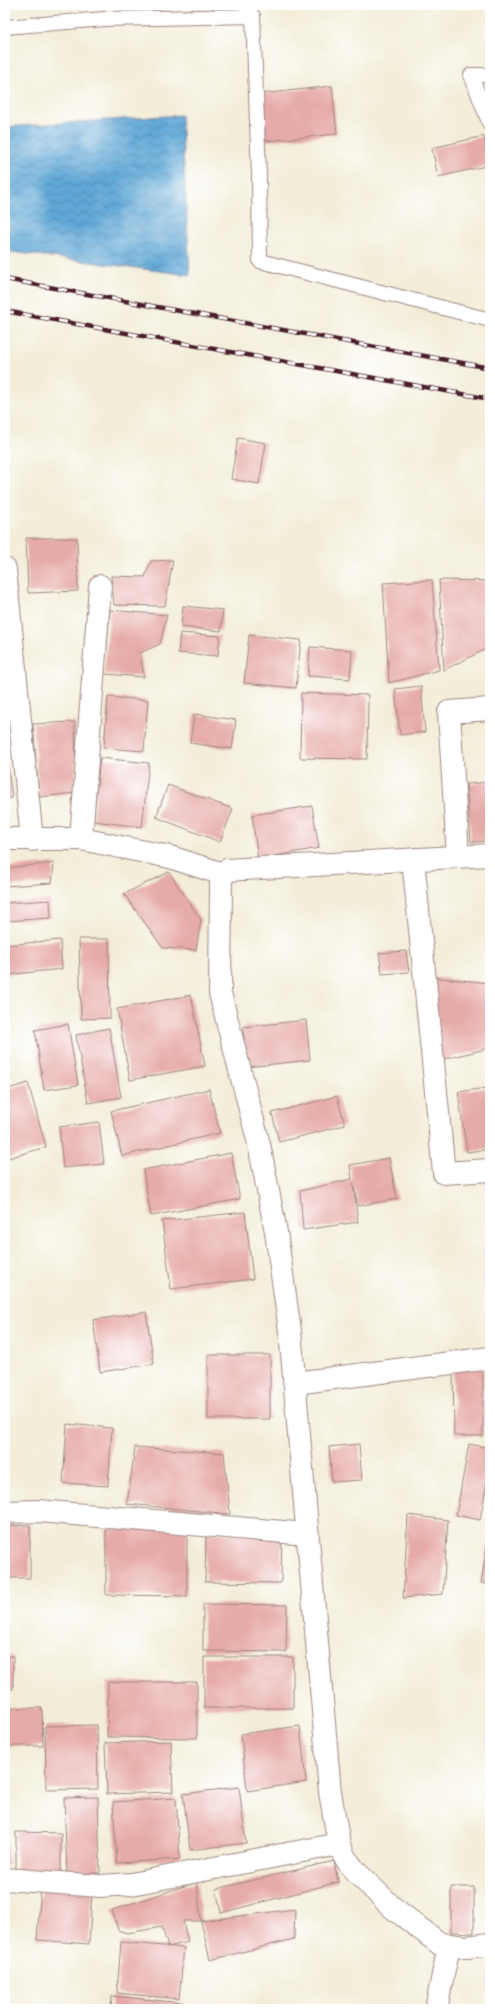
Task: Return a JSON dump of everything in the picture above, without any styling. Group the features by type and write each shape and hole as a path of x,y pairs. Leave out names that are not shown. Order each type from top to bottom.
{"street":[{"path":"5,569 32,840"},
{"path":"81,840 100,586"},
{"path":"458,857 449,712 490,709"},
{"path":"5,839 81,840 170,857 223,874"},
{"path":"490,855 227,870 221,879 219,984 259,1144 276,1232 290,1331 330,1792 339,1844 344,1856 355,1871 392,1907 440,1944 467,1947 490,1944"},
{"path":"413,859 444,1173 490,1170"},
{"path":"295,1383 490,1358"},
{"path":"5,1512 38,1511 307,1534"},
{"path":"5,1879 100,1886 131,1884 339,1844"},
{"path":"436,2009 449,1946"}],"lane":[{"path":"5,27 105,20 253,16 259,175 260,261 490,320"},
{"path":"490,75 471,75 490,125"}],"water":[{"path":"181,115 190,275 5,251 5,127"}],"building":[{"path":"332,86 337,134 266,141 261,94"},
{"path":"484,136 490,165 438,177 432,148"},
{"path":"238,438 266,443 259,484 231,479"},
{"path":"26,538 77,538 78,591 28,593"},
{"path":"173,560 165,606 114,605 111,576 145,577 151,561"},
{"path":"432,580 439,670 389,683 383,583"},
{"path":"439,580 490,581 490,647 444,670"},
{"path":"183,606 223,610 221,631 181,627"},
{"path":"110,610 167,615 160,644 140,653 144,677 104,674"},
{"path":"180,633 220,636 218,656 178,653"},
{"path":"249,635 301,640 296,688 244,683"},
{"path":"310,647 352,650 350,679 308,676"},
{"path":"421,686 425,732 400,735 395,689"},
{"path":"301,693 368,695 367,759 300,758"},
{"path":"108,697 148,700 144,751 104,748"},
{"path":"194,714 236,720 232,749 190,743"},
{"path":"75,722 76,793 39,797 33,724"},
{"path":"5,745 12,798 5,798"},
{"path":"100,758 149,763 142,827 93,821"},
{"path":"490,782 490,841 471,842 466,784"},
{"path":"168,785 233,809 220,842 156,817"},
{"path":"312,806 319,848 258,859 252,815"},
{"path":"54,863 52,883 5,886 5,868"},
{"path":"169,872 201,920 196,950 163,948 124,894"},
{"path":"50,900 51,918 5,921 5,903"},
{"path":"79,939 109,939 110,1018 81,1019"},
{"path":"60,940 62,969 5,975 5,945"},
{"path":"406,951 409,972 382,974 379,953"},
{"path":"431,977 490,983 490,1048 440,1060"},
{"path":"191,995 205,1066 130,1080 117,1009"},
{"path":"306,1020 310,1060 247,1067 243,1027"},
{"path":"68,1024 78,1085 44,1090 35,1030"},
{"path":"109,1028 121,1097 88,1103 76,1035"},
{"path":"28,1083 46,1147 5,1159 5,1090"},
{"path":"487,1088 490,1108 490,1149 467,1152 458,1092"},
{"path":"209,1089 220,1133 122,1156 111,1111"},
{"path":"337,1096 345,1125 279,1142 272,1113"},
{"path":"99,1122 104,1164 63,1168 59,1127"},
{"path":"231,1153 240,1199 151,1216 143,1170"},
{"path":"389,1158 397,1199 358,1206 353,1183 358,1222 303,1230 300,1191 352,1179 350,1165"},
{"path":"245,1212 253,1279 171,1289 162,1221"},
{"path":"146,1312 154,1364 100,1372 93,1320"},
{"path":"208,1355 270,1355 270,1419 208,1419"},
{"path":"453,1368 483,1368 483,1436 454,1436"},
{"path":"67,1424 112,1428 108,1486 63,1483"},
{"path":"359,1444 362,1480 332,1482 329,1447"},
{"path":"469,1444 490,1448 490,1465 480,1520 456,1515"},
{"path":"135,1447 224,1453 230,1514 127,1504"},
{"path":"408,1515 448,1520 443,1594 403,1598"},
{"path":"30,1525 30,1578 5,1578 5,1526"},
{"path":"106,1528 187,1528 187,1596 106,1595"},
{"path":"206,1533 282,1534 281,1583 205,1582"},
{"path":"487,1547 490,1547 490,1584 481,1583"},
{"path":"203,1604 287,1605 286,1652 203,1651"},
{"path":"5,1656 13,1656 13,1689 5,1689"},
{"path":"204,1657 293,1657 293,1708 204,1708"},
{"path":"108,1682 197,1682 197,1738 107,1737"},
{"path":"5,1708 42,1708 43,1746 5,1746"},
{"path":"97,1725 98,1789 46,1790 45,1726"},
{"path":"300,1726 306,1782 247,1791 241,1734"},
{"path":"171,1741 173,1792 107,1794 105,1743"},
{"path":"239,1787 246,1843 190,1850 183,1794"},
{"path":"98,1797 100,1873 67,1874 64,1798"},
{"path":"176,1798 180,1859 117,1863 113,1802"},
{"path":"5,1807 7,1807 8,1865 5,1865"},
{"path":"16,1832 61,1833 61,1875 16,1875"},
{"path":"334,1861 338,1882 221,1913 216,1889"},
{"path":"197,1882 201,1921 183,1921 188,1942 168,1947 162,1927 127,1933 118,1930 112,1910"},
{"path":"41,1887 92,1891 89,1944 37,1940"},
{"path":"451,1887 474,1887 474,1933 451,1932"},
{"path":"295,1909 294,1939 210,1960 201,1921"},
{"path":"121,1942 184,1948 179,1999 117,1993"},
{"path":"112,1996 184,2003 183,2009 111,2009"}],"railway":[{"path":"5,279 490,368"},
{"path":"5,311 490,399"}]}
